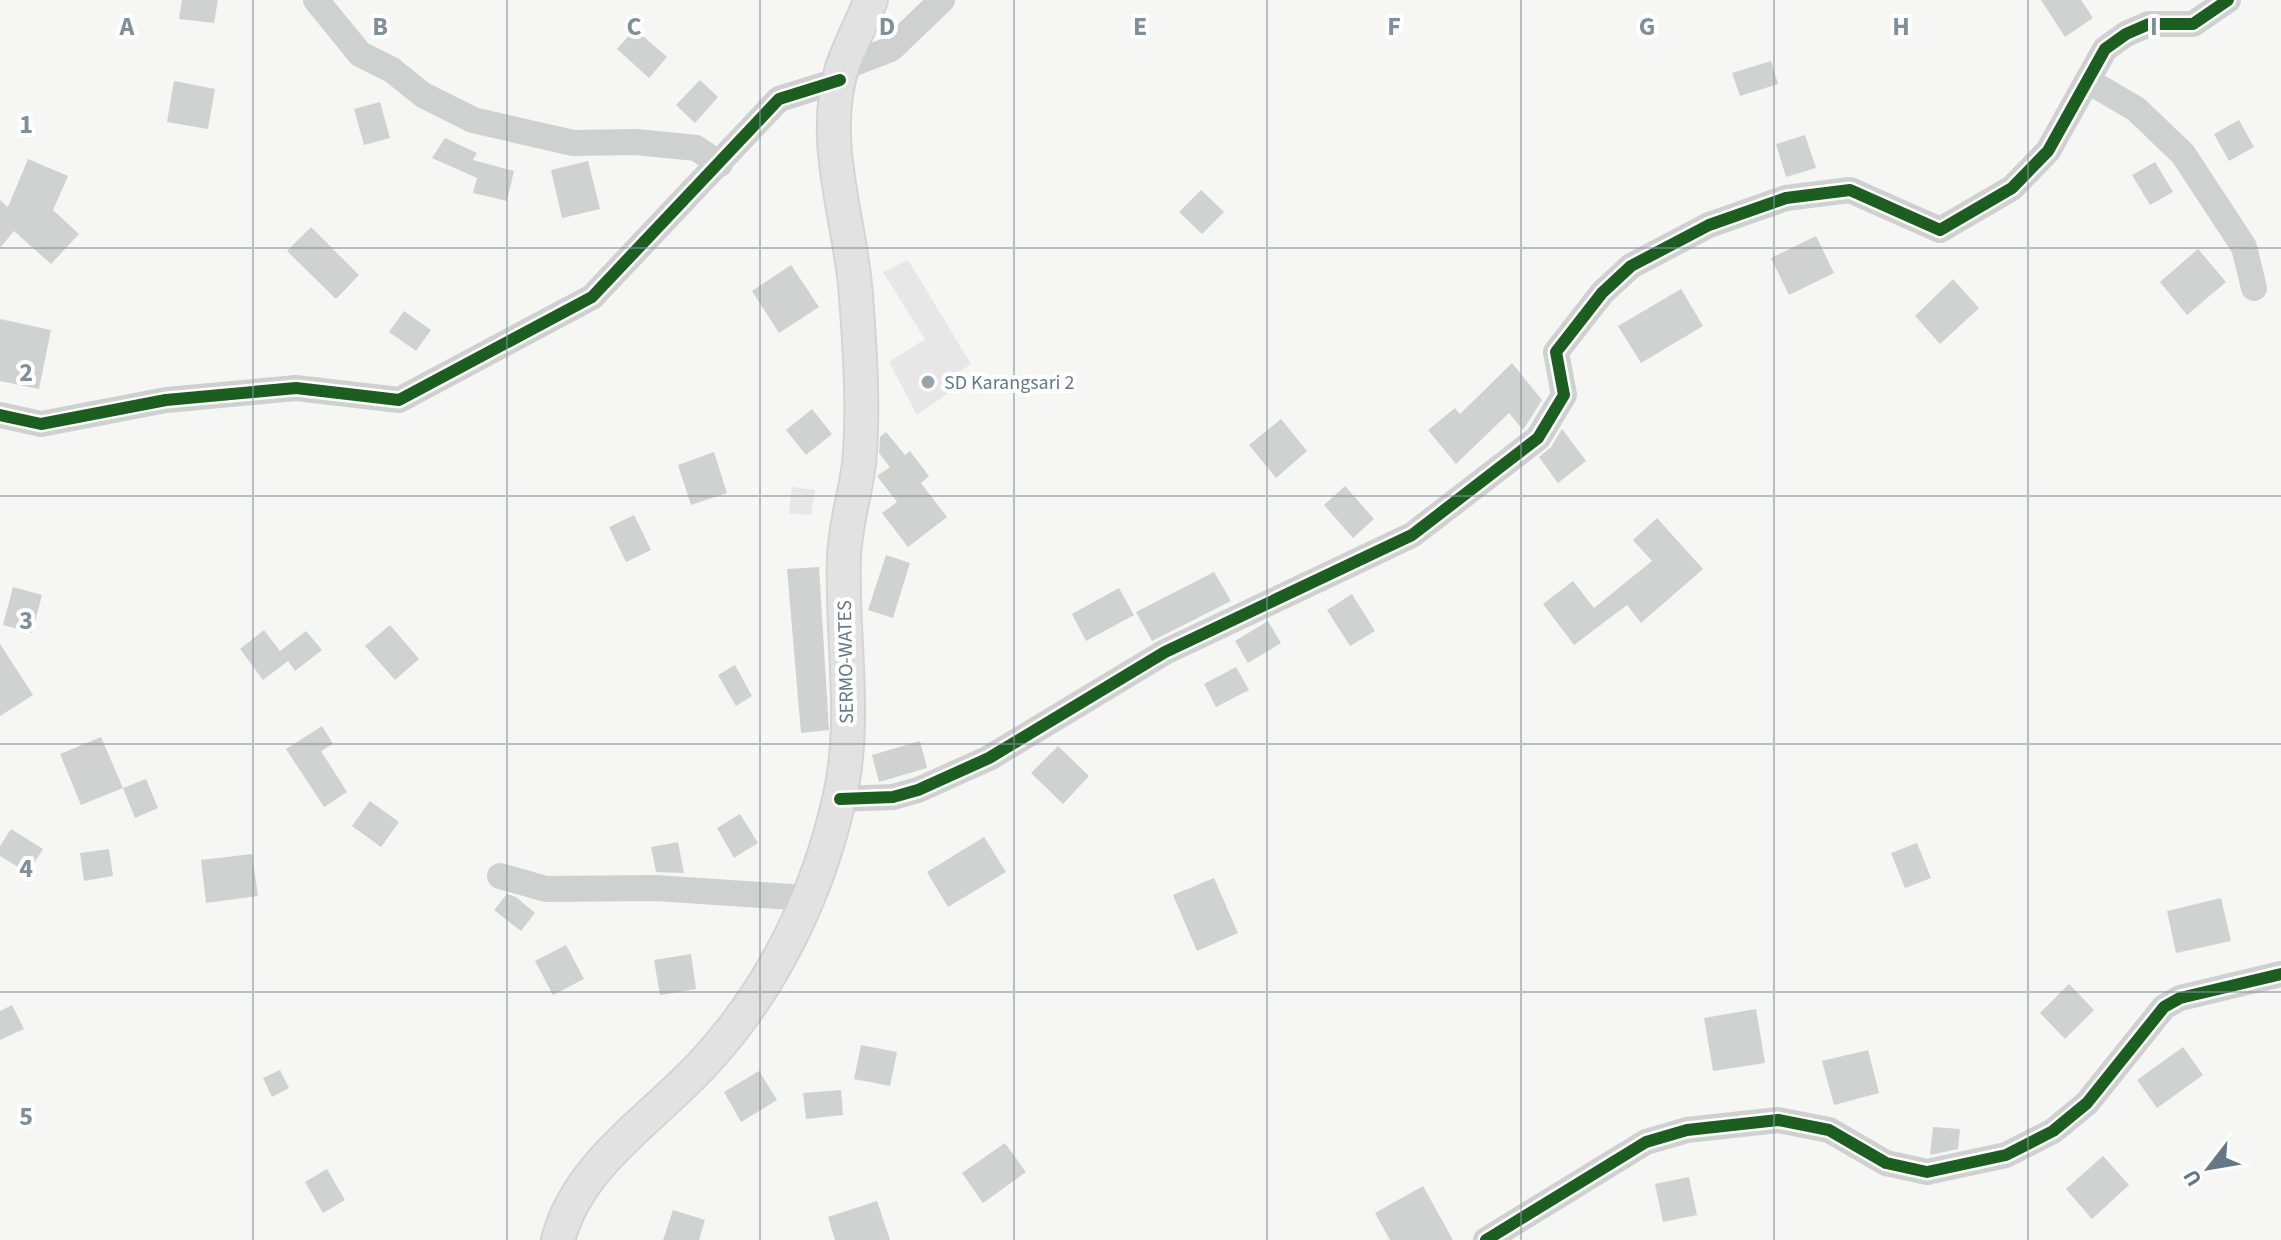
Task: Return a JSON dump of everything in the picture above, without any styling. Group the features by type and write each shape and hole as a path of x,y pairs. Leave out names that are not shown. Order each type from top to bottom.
{"main road":[{"name":"SERMO-WATES","path":"558,1240 570,1202 595,1168 680,1090 746,1010 786,947 840,799 847,716 844,555 859,465 861,395 856,294 835,152 841,74 871,0"}],"street":[{"path":"316,0 360,54 392,70 423,95 473,120 573,143 636,142 696,148 720,164"},
{"path":"0,415 41,424 166,400 296,388 399,400 592,297 779,99 841,74 891,49 942,0"},
{"path":"840,799 867,800 918,790 989,758 1165,652 1412,535 1538,438 1564,395 1556,352 1602,293 1631,266 1709,225 1773,202 1850,190 1940,230 2012,188 2048,151 2105,49 2126,34 2149,24 2193,24 2228,0"},
{"path":"2088,81 2136,109 2183,154 2244,247 2254,288"},
{"path":"500,876 546,889 656,888 806,898"},
{"path":"1486,1240 1646,1142 1687,1130 1778,1120 1829,1130 1905,1171 1927,1172 2006,1155 2053,1131 2087,1103 2164,1007 2180,998 2281,974"}],"shaded area":[{"path":"908,260 971,364 953,376 958,386 917,415 889,362 925,339 883,272"},
{"path":"792,487 815,490 811,515 789,513"}],"building":[{"path":"182,0 218,0 214,23 179,19"},
{"path":"2041,0 2081,0 2093,18 2065,37"},
{"path":"635,29 667,57 649,78 617,49"},
{"path":"1771,61 1778,84 1740,96 1732,73"},
{"path":"700,80 718,97 695,123 676,105"},
{"path":"174,81 215,89 208,129 167,122"},
{"path":"380,102 390,138 364,145 354,109"},
{"path":"2239,120 2254,147 2229,161 2214,134"},
{"path":"1805,135 1816,168 1786,177 1776,144"},
{"path":"445,138 477,153 473,160 514,171 507,201 473,193 477,178 432,158"},
{"path":"28,159 68,176 53,210 79,234 51,264 14,231 0,248 0,200 8,207"},
{"path":"588,161 600,209 562,218 551,170"},
{"path":"2155,162 2173,192 2150,205 2132,175"},
{"path":"1201,190 1224,212 1202,234 1179,212"},
{"path":"311,227 359,275 336,299 287,251"},
{"path":"1816,236 1834,273 1789,295 1771,258"},
{"path":"2198,249 2226,282 2187,315 2160,282"},
{"path":"791,265 819,307 779,333 752,291"},
{"path":"1953,279 1979,308 1940,344 1915,316"},
{"path":"1681,289 1703,326 1641,363 1618,326"},
{"path":"404,311 431,330 416,351 389,332"},
{"path":"0,319 51,330 39,389 0,381"},
{"path":"1512,363 1542,400 1523,430 1509,413 1456,464 1428,430 1455,408 1460,414"},
{"path":"812,409 832,434 806,455 786,430"},
{"path":"1281,419 1307,451 1276,478 1249,445"},
{"path":"1562,429 1586,461 1558,483 1539,457 1551,447"},
{"path":"886,432 905,455 910,451 929,476 921,483 947,517 908,547 882,513 897,502 877,476 890,467 879,453 880,437"},
{"path":"714,452 727,493 691,505 678,465"},
{"path":"1345,486 1374,519 1353,538 1324,505"},
{"path":"634,515 651,550 626,562 609,527"},
{"path":"1657,518 1703,569 1641,623 1627,605 1574,645 1543,604 1573,581 1594,608 1652,561 1633,540"},
{"path":"886,555 910,563 893,618 868,610"},
{"path":"819,567 829,730 801,733 787,569"},
{"path":"1214,572 1231,601 1152,641 1136,612"},
{"path":"13,587 42,595 32,633 3,625"},
{"path":"1119,588 1134,615 1086,641 1072,614"},
{"path":"1352,594 1375,631 1350,646 1327,610"},
{"path":"1268,621 1281,643 1248,663 1235,641"},
{"path":"390,625 419,659 395,680 365,646"},
{"path":"264,630 280,651 306,631 322,650 295,671 288,661 263,680 240,649"},
{"path":"0,644 33,695 0,716"},
{"path":"735,665 752,696 736,706 718,675"},
{"path":"1236,667 1249,690 1216,707 1204,684"},
{"path":"322,726 333,744 321,751 347,792 324,807 286,749"},
{"path":"101,737 123,788 81,805 60,754"},
{"path":"920,741 927,768 879,782 872,755"},
{"path":"1058,746 1089,776 1063,804 1031,773"},
{"path":"146,779 158,808 135,818 123,788"},
{"path":"370,801 399,822 381,847 352,826"},
{"path":"740,814 758,843 734,858 717,828"},
{"path":"11,829 43,849 28,873 0,856 0,846"},
{"path":"984,837 1006,872 948,907 927,872"},
{"path":"678,842 684,873 656,872 651,847"},
{"path":"1917,843 1931,878 1905,888 1891,853"},
{"path":"109,849 113,876 84,881 80,853"},
{"path":"252,854 258,896 206,903 201,860"},
{"path":"1214,878 1238,933 1197,951 1173,895"},
{"path":"507,894 516,897 535,913 521,931 494,910"},
{"path":"2221,898 2231,941 2176,953 2167,911"},
{"path":"566,945 584,979 553,995 535,961"},
{"path":"691,954 696,989 660,995 654,960"},
{"path":"2069,984 2094,1010 2065,1039 2040,1013"},
{"path":"12,1005 24,1029 0,1040 0,1011"},
{"path":"1756,1009 1765,1063 1713,1071 1704,1018"},
{"path":"861,1045 897,1052 890,1086 854,1079"},
{"path":"2183,1047 2203,1075 2157,1108 2137,1080"},
{"path":"1868,1050 1879,1093 1834,1105 1822,1061"},
{"path":"280,1070 289,1088 272,1097 263,1078"},
{"path":"759,1071 777,1100 741,1122 724,1092"},
{"path":"841,1090 843,1115 806,1119 803,1093"},
{"path":"1933,1127 1960,1129 1958,1149 1930,1155"},
{"path":"1005,1143 1026,1172 983,1203 962,1173"},
{"path":"2103,1156 2129,1185 2092,1219 2066,1189"},
{"path":"327,1169 345,1200 323,1213 305,1182"},
{"path":"1689,1177 1697,1215 1663,1222 1655,1184"},
{"path":"1423,1186 1453,1240 1390,1240 1375,1213"},
{"path":"877,1201 890,1240 835,1240 828,1217"},
{"path":"673,1210 705,1220 699,1240 663,1240"}],"cycle path":[{"path":"840,799 893,797 918,790 989,758 1165,652 1412,535 1538,438 1564,395 1556,352 1602,293 1631,266 1709,225 1786,198 1850,190 1940,230 2012,188 2048,151 2105,49 2126,34 2149,24 2193,24 2228,0"},
{"path":"0,415 41,424 166,400 296,388 399,400 592,297 779,99 840,80"},
{"path":"1486,1240 1646,1142 1687,1130 1778,1120 1829,1130 1886,1163 1927,1172 2006,1155 2053,1131 2087,1103 2164,1007 2180,998 2281,974"}],"place":[{"name":"SD Karangsari 2","path":"928,382"}]}
